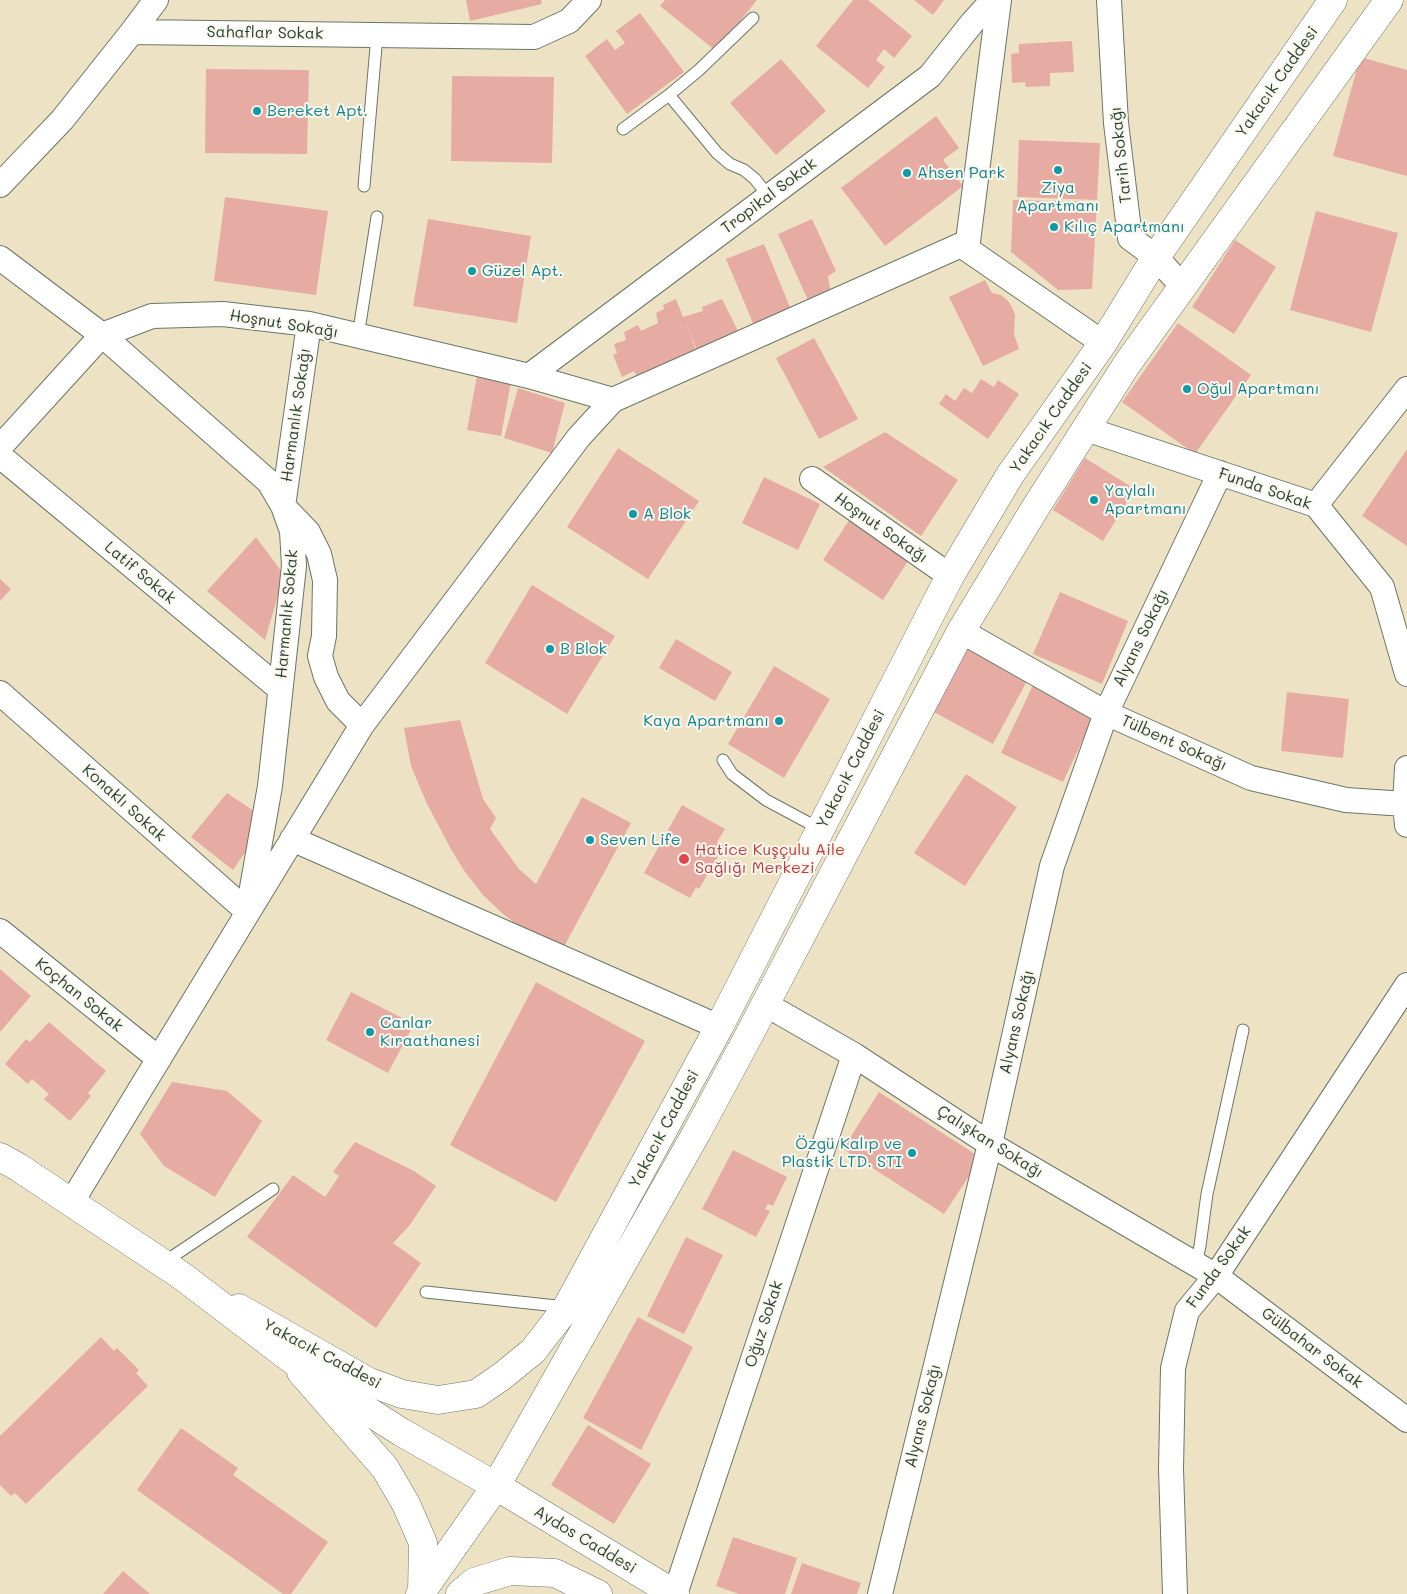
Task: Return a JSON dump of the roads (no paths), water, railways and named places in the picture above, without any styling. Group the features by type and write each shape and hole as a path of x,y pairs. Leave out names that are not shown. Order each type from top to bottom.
{"main road":[{"name":"Yakacık Caddesi","path":"173,1270 369,1382 402,1394 438,1400 476,1394 533,1351 567,1308 719,1027 950,576 1010,475 1103,343 1156,257 1333,0"},
{"name":"Yakacık Caddesi","path":"421,1593 496,1486 692,1141 961,632 1034,510 1127,364 1389,0"},
{"name":"Yakacık Caddesi","path":"0,1157 173,1270 334,1390 401,1432 496,1486"},
{"path":"0,1181 18,1183 63,1197"},
{"name":"Yakacık Caddesi","path":"286,1356 385,1468 406,1504 423,1543 421,1593"},
{"name":"Aydos Caddesi","path":"496,1486 675,1594"},
{"path":"471,1590 510,1571 555,1574 598,1594"}],"street":[{"path":"0,185 62,120 156,0"},
{"name":"Sahaflar Sokak","path":"132,32 534,37 569,21 589,0"},
{"name":"Tropikal Sokak","path":"529,376 930,76 993,0"},
{"path":"967,249 999,0"},
{"name":"Tarih Sokağı","path":"1109,0 1116,123 1130,238 1156,257 1183,287"},
{"path":"63,1197 159,1059 362,725 579,437 613,400 961,245 1103,343"},
{"name":"Harmanlık Sokak","path":"0,258 102,335 269,482 283,506 292,531 294,566 270,786 248,912"},
{"name":"Hoşnut Sokağı","path":"0,447 102,335 152,316 223,314 309,324 529,376 613,400"},
{"name":"Harmanlık Sokağı","path":"283,506 309,324"},
{"path":"1316,506 1407,389"},
{"name":"Funda Sokak","path":"1086,429 1316,506 1382,586 1407,674"},
{"name":"Latif Sokak","path":"0,456 281,680"},
{"name":"Alyans Sokağı","path":"880,1594 990,1144 1052,866 1106,712 1220,473"},
{"name":"Hoşnut Sokağı","path":"812,479 950,576"},
{"path":"283,506 308,532 320,554 325,580 324,636 320,656 326,677 338,701 362,725"},
{"name":"Tülbent Sokağı","path":"961,632 1106,712 1251,778 1406,814"},
{"path":"281,680 324,636"},
{"name":"Konaklı Sokak","path":"0,693 248,912"},
{"path":"1406,814 1407,768"},
{"path":"292,839 719,1027"},
{"name":"Koçhan Sokak","path":"0,931 159,1059"},
{"name":"Funda Sokak","path":"1175,1594 1171,1469 1173,1368 1187,1312 1216,1276 1407,985"},
{"name":"Çalışkan Sokağı","path":"765,1004 854,1055 990,1144 1216,1276"},
{"name":"Oğuz Sokak","path":"675,1594 854,1055"},
{"name":"Gülbahar Sokak","path":"1216,1276 1407,1420"}],"lane":[{"path":"623,129 669,95 706,64 753,18"},
{"path":"364,186 377,35"},
{"path":"669,95 717,153 730,164 744,170 755,179 769,197"},
{"path":"358,336 377,217"},
{"path":"723,760 732,774 766,800 820,828"},
{"path":"1196,1264 1207,1194 1243,1030"},
{"path":"173,1270 273,1189"},
{"path":"426,1292 567,1308"}],"place":[{"name":"Bereket Apt.","path":"257,111"},
{"name":"Ziya Apartmanı","path":"1058,170"},
{"name":"Ahsen Park","path":"907,173"},
{"name":"Kılıç Apartmanı","path":"1054,227"},
{"name":"Güzel Apt.","path":"472,271"},
{"name":"Oğul Apartmanı","path":"1187,389"},
{"name":"Yaylalı Apartmanı","path":"1094,500"},
{"name":"A Blok","path":"633,514"},
{"name":"B Blok","path":"550,649"},
{"name":"Kaya Apartmanı","path":"779,721"},
{"name":"Seven Life","path":"590,840"},
{"name":"Hatice Kuşçulu Aile Sağlığı Merkezi","path":"684,859"},
{"name":"Canlar Kıraathanesi","path":"370,1032"},
{"name":"Özgü Kalıp ve Plastik LTD. STI","path":"912,1153"}]}
